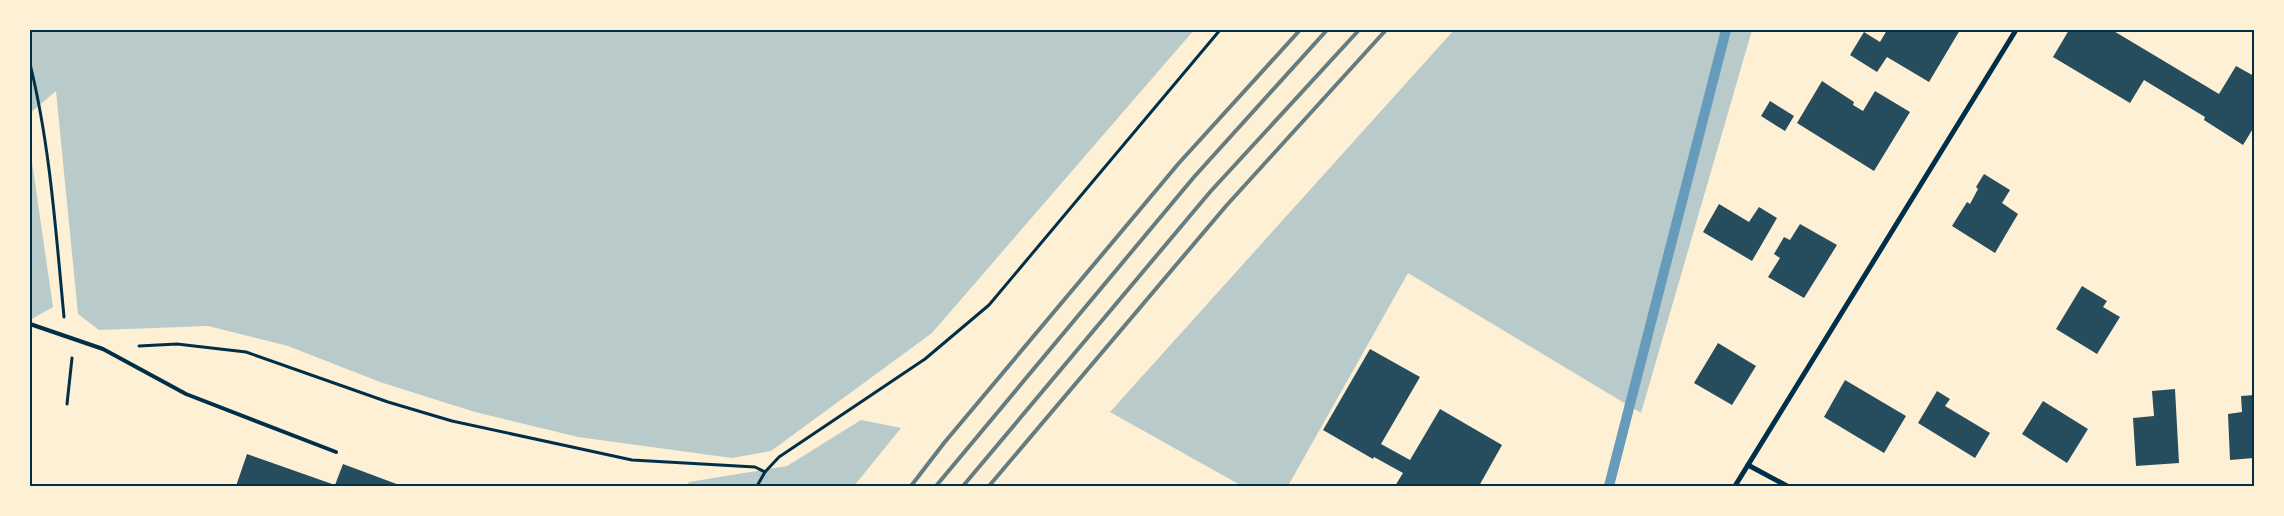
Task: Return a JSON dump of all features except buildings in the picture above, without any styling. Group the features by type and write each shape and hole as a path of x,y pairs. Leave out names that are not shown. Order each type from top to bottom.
{"street":[{"path":"1736,486 2016,30"},
{"path":"1748,464 1787,486"}],"lane":[{"path":"30,324 103,350 186,394 336,452"}],"path":[{"path":"757,486 765,472 779,457 924,359 989,304 1220,30"},
{"path":"30,64 38,96 57,238 66,336"},
{"path":"67,404 73,340"},
{"path":"103,350 177,344 246,352 388,402 452,421 632,460 755,467 765,472"}],"shaded area":[{"path":"30,30 1194,30 932,333 771,451 732,458 578,437 475,412 380,382 288,346 208,326 99,330 78,314 56,91 30,113"},
{"path":"1454,30 1752,30 1641,413 1408,273 1288,486 1242,486 1110,412"},
{"path":"30,148 53,307 30,320"},
{"path":"861,420 901,428 854,486 687,486 689,482 787,466"}],"waterway":[{"path":"1609,486 1726,30"}],"railway":[{"path":"911,486 944,443 1179,163 1300,30"},
{"path":"936,486 1194,177 1327,30"},
{"path":"963,486 1210,192 1359,30"},
{"path":"989,486 1226,206 1386,30"}]}
